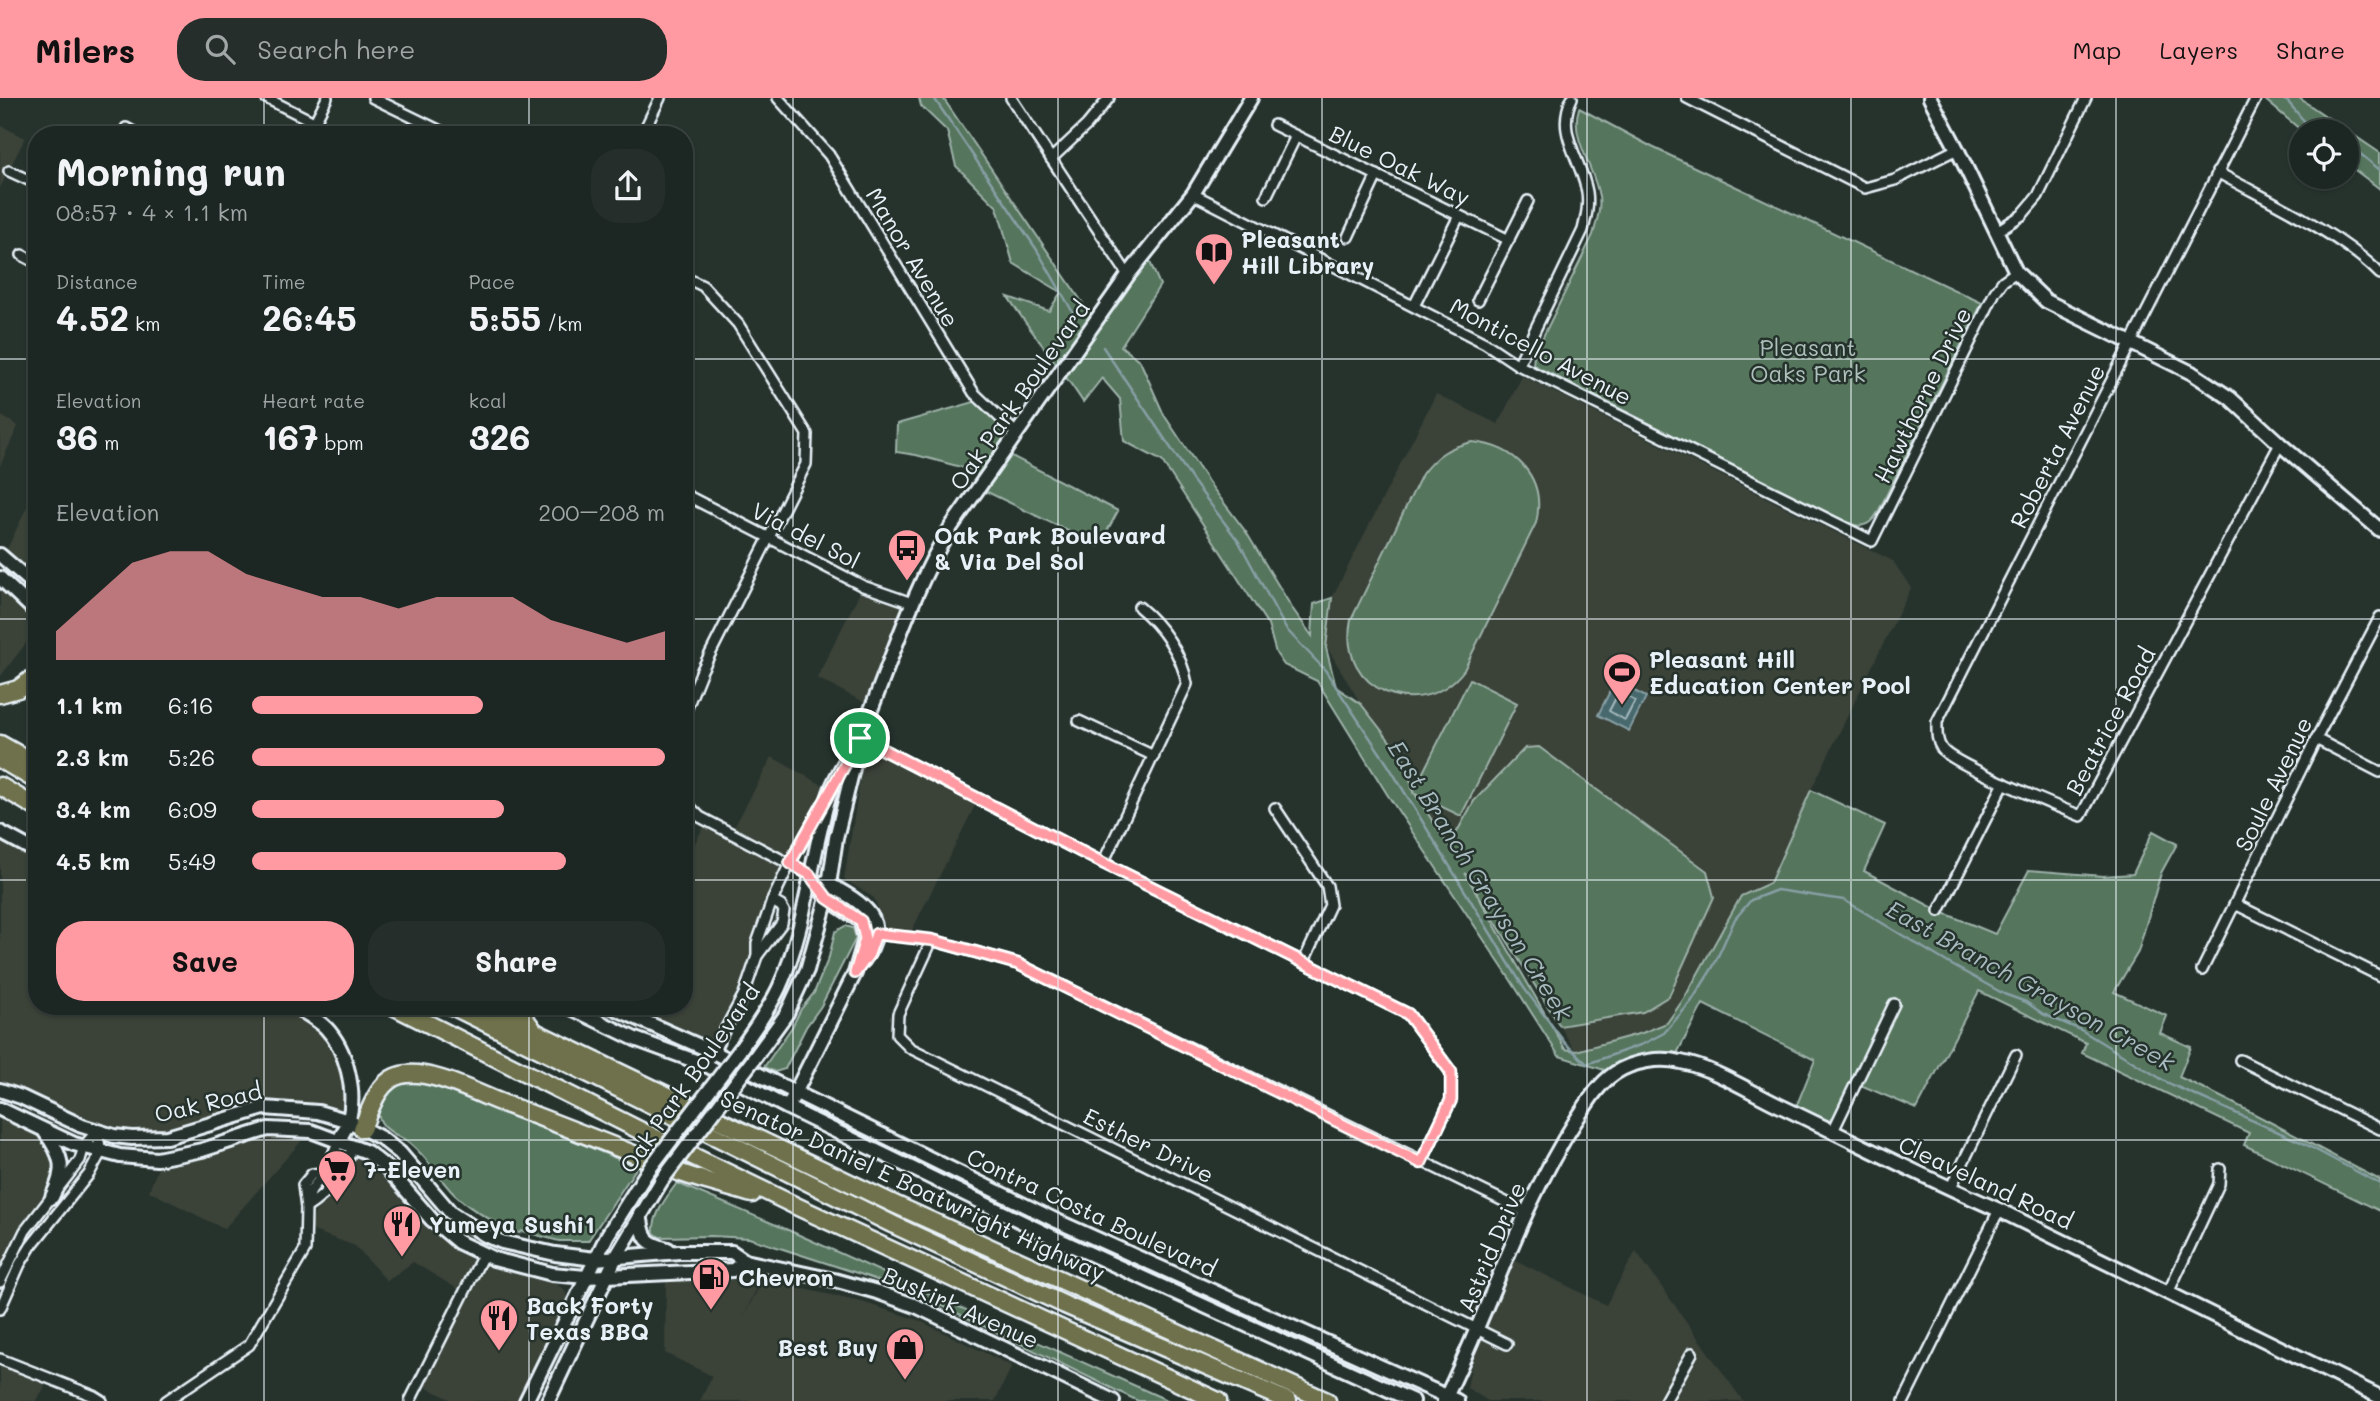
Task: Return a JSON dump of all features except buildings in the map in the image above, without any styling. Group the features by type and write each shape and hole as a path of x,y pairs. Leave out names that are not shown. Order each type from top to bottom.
{"highway":[{"path":"0,694 18,689 28,682"},
{"path":"0,744 28,760"},
{"path":"0,760 28,776"},
{"path":"0,786 28,803"},
{"path":"411,1015 798,1207 1217,1401"},
{"path":"471,1015 891,1224 1065,1305 1288,1401"},
{"name":"Senator Daniel E Boatwright Highway","path":"499,1015 894,1204 1327,1401"},
{"path":"523,1015 538,1035"},
{"path":"355,1125 386,1083 399,1075 416,1074 472,1091 624,1148 683,1174 798,1207"}],"street":[{"path":"266,98 314,122"},
{"path":"312,126 327,98"},
{"path":"373,98 431,126"},
{"path":"646,126 660,98"},
{"name":"Manor Avenue","path":"778,98 829,155 974,393 1016,433"},
{"path":"1012,98 1128,275"},
{"path":"1051,159 1087,125 1110,98"},
{"name":"Oak Park Boulevard","path":"548,1401 616,1257 640,1213 769,1040 798,993 807,970 828,891 835,838 860,738 925,571 1016,433 1128,275 1193,194 1251,98"},
{"path":"1518,365 1583,230 1587,212 1586,189 1568,143 1565,127 1566,110 1572,98"},
{"path":"1686,98 1865,188 1895,180 1957,149"},
{"path":"1930,98 2015,272 2046,301 2192,373 2231,398 2380,530"},
{"path":"1997,231 2021,215 2038,196 2086,98"},
{"name":"Roberta Avenue","path":"2004,783 1943,752 1937,739 1937,722 2256,98"},
{"name":"Blue Oak Way","path":"1274,125 1509,240"},
{"path":"1266,197 1296,136"},
{"path":"9,171 28,180"},
{"path":"2217,172 2334,238 2380,274"},
{"path":"1348,237 1377,176"},
{"name":"Monticello Avenue","path":"1193,194 1415,306 1485,343 1518,365 1872,541"},
{"path":"1478,300 1528,201"},
{"path":"1415,306 1459,216"},
{"path":"22,255 28,258"},
{"name":"Hawthorne Drive","path":"1872,541 1995,292 2003,281 2015,272"},
{"path":"693,281 703,286 738,324 807,434 806,464 693,692"},
{"name":"Beatrice Road","path":"2004,783 2081,816 2280,444"},
{"name":"Via del Sol","path":"693,498 863,586 912,603"},
{"path":"0,555 28,579"},
{"path":"0,578 28,604"},
{"path":"1103,863 1187,684 1184,667 1157,622 1139,607"},
{"name":"Soule Avenue","path":"2202,970 2316,738 2380,617"},
{"path":"1079,721 1154,756"},
{"path":"860,738 1103,863 1408,1014 1451,1072 1451,1100 1421,1163"},
{"name":"Oak Park Boulevard","path":"757,956 757,943 772,901 790,863 860,738"},
{"path":"2316,738 2380,772"},
{"path":"1938,911 2004,783"},
{"name":"Oak Park Boulevard","path":"526,1401 625,1204 772,1003 797,940 806,904 809,874 831,790"},
{"path":"1275,808 1327,886 1330,905 1304,961"},
{"path":"693,810 700,817 809,874 858,917 864,926 865,939 855,973 788,1108"},
{"path":"0,832 28,847"},
{"path":"828,891 866,908 876,925 876,934 869,954 855,973"},
{"name":"Oak Park Boulevard","path":"706,1065 739,1007 757,956 782,923 784,917 781,906 772,901"},
{"path":"2235,904 2380,976"},
{"path":"876,934 932,940 1018,964 1525,1212"},
{"name":"Esther Drive","path":"932,940 898,1014 897,1035 910,1048 1507,1344"},
{"path":"1833,1131 1894,1004"},
{"path":"306,1208 323,1197 337,1180 353,1147 355,1125 348,1074 335,1039 324,1025 308,1015"},
{"name":"Contra Costa Boulevard","path":"586,1015 635,1039 706,1065 788,1108 1063,1241 1413,1401"},
{"name":"Contra Costa Boulevard","path":"630,1015 713,1052 1057,1221 1449,1399"},
{"path":"1950,1189 2016,1055"},
{"name":"Cleaveland Road","path":"1582,1112 1596,1090 1614,1073 1629,1066 1655,1060 1681,1062 1727,1080 1950,1189 1999,1210 2380,1397"},
{"path":"2240,1060 2380,1129"},
{"name":"Oak Road","path":"0,1090 82,1126 132,1138 167,1137 264,1108 318,1112 355,1125"},
{"name":"Oak Road","path":"0,1109 85,1146 120,1156 158,1159 202,1150 268,1129 311,1131 339,1140"},
{"name":"Astrid Drive","path":"1449,1399 1525,1212 1582,1112"},
{"path":"166,1401 249,1345 305,1250 306,1208 311,1190 325,1173 339,1140 355,1125"},
{"name":"Buskirk Avenue","path":"355,1125 381,1138 400,1153 451,1213 485,1235 502,1242 555,1254 596,1259 679,1252 732,1252 745,1261 834,1280 916,1306 1113,1401"},
{"path":"43,1129 61,1160 62,1178 52,1197"},
{"path":"0,1282 25,1231 80,1160 85,1146 97,1131"},
{"path":"0,1309 20,1264 82,1183 101,1152 97,1131"},
{"name":"Buskirk Avenue","path":"339,1140 367,1152 387,1168 432,1220 449,1235 483,1255 515,1266 552,1274 586,1277 733,1270 745,1261"},
{"path":"2168,1293 2219,1184 2220,1169"},
{"path":"1904,1401 1999,1210"},
{"path":"640,1213 646,1240 659,1247 679,1252"},
{"path":"410,1401 483,1255"},
{"path":"1665,1401 1692,1353"},
{"path":"0,1359 102,1401"}],"shaded area":[{"path":"0,125 25,138 0,188"},
{"path":"1522,376 1893,561 1911,588 1811,790 1770,883 1741,896 1685,997 1667,1023 1643,1033 1576,1052 1414,793 1316,629 1436,394 1498,424"},
{"path":"0,415 18,426 0,466"},
{"path":"28,504 28,579 3,558"},
{"path":"0,578 28,604 28,641 0,677"},
{"path":"863,586 912,603 873,707 817,678"},
{"path":"884,742 981,794 910,934 888,932 874,898 844,879 863,762 878,754"},
{"path":"772,757 824,786 778,878 757,956 713,1052 630,1015 693,1015 693,847 707,820 731,833"},
{"path":"0,832 28,847 28,1015 309,1015 344,1058 349,1121 293,1109 132,1138 0,1090"},
{"path":"0,1109 43,1129 62,1178 25,1231 0,1279"},
{"path":"272,1135 305,1137 224,1229 149,1191 159,1165"},
{"path":"354,1155 382,1177 426,1225 454,1248 481,1263 550,1281 563,1288 568,1298 525,1401 454,1401 425,1387 469,1296 413,1262 387,1281 355,1246 311,1230 314,1214 337,1184"},
{"path":"1636,1251 1743,1401 1488,1401 1467,1388 1478,1330 1507,1256 1606,1305"},
{"path":"666,1279 761,1280 743,1317 763,1280 859,1301 918,1320 1012,1366 995,1401 700,1401 712,1376 665,1353"},
{"path":"0,1359 44,1376 41,1382 45,1387 36,1401 0,1401"}],"green space":[{"path":"919,98 943,98 1095,321 1146,253 1160,285 1121,346 1140,361 1164,415 1209,483 1246,532 1312,636 1314,604 1332,598 1326,648 1336,687 1361,704 1406,762 1413,792 1470,679 1517,703 1461,816 1415,794 1449,846 1474,801 1525,748 1539,747 1707,871 1714,897 1669,996 1643,1012 1560,1026 1465,873 1565,1049 1576,1051 1642,1033 1667,1023 1685,997 1741,896 1770,883 1811,790 1885,825 1864,871 1939,911 1995,934 2029,870 2103,876 2133,874 2153,831 2177,844 2161,873 2138,952 2114,992 2167,1016 2160,1033 2191,1047 2179,1077 2380,1180 2380,1211 2244,1145 2249,1133 2082,1053 2086,1043 1979,991 1917,1109 1856,1083 1833,1131 1794,1112 1815,1060 1703,1004 1673,1061 1614,1073 1559,1056 1387,794 1317,681 1284,665 1276,653 1268,625 1162,461 1124,441 1120,399 1102,378 1083,402 1008,297 1049,311 1061,292 1013,263 997,207 956,166 947,131 921,106"},
{"path":"2263,98 2299,98 2330,119 2289,119"},
{"name":"Pleasant Oaks Park","path":"1579,108 1652,147 1982,303 1878,512 1870,522 1859,526 1850,524 1533,365 1534,355 1593,235 1599,212 1597,186 1577,130"},
{"path":"2359,139 2380,153 2380,189 2359,173"},
{"path":"981,400 1016,433 1004,452 1118,511 1099,546 979,488 976,471 896,452 897,424"},
{"path":"1472,442 1502,450 1524,467 1537,492 1536,523 1464,670 1446,687 1427,695 1406,697 1386,692 1369,682 1356,666 1350,645 1351,620 1422,474 1444,453 1456,446"},
{"path":"845,926 853,928 856,938 785,1069 775,1072 764,1067 814,993 829,957 835,932"},
{"path":"417,1081 456,1091 637,1167 588,1241 559,1241 522,1231 519,1233 485,1217 461,1200 417,1150 384,1126 380,1120 379,1108 384,1096 401,1083"},
{"path":"677,1183 1169,1401 1138,1401 924,1297 749,1238 660,1237 654,1233 655,1220"}],"water":[{"name":"Pleasant Hill Education Center Pool","path":"1615,681 1646,697 1629,731 1598,715"}],"waterway":[{"path":"934,98 1037,250 1075,316"},
{"path":"2280,98 2288,102 2302,119"},
{"path":"2359,153 2380,170"},
{"name":"East Branch Grayson Creek","path":"1103,347 1193,481 1239,542 1286,629 1325,670 1388,765 1524,988 1565,1043 1587,1064 1643,1044 1664,1033 1691,1002 1713,967 1735,919 1751,900 1777,890 1844,900 1950,964 2004,994 2026,1002 2043,1014 2081,1030 2168,1083 2301,1142 2380,1184"}],"place":[{"name":"Pleasant Hill Library","path":"1214,286"},
{"name":"Oak Park Boulevard & Via Del Sol","path":"907,582"},
{"name":"Pleasant Hill Education Center Pool","path":"1622,706"},
{"name":"7-Eleven","path":"337,1203"},
{"name":"Yumeya Sushi1","path":"402,1258"},
{"name":"Chevron","path":"711,1311"},
{"name":"Back Forty Texas BBQ","path":"499,1352"},
{"name":"Best Buy","path":"905,1381"}],"route":[{"path":"860,738 1103,863 1408,1014 1451,1072 1451,1100 1421,1163 1018,964 932,940 876,934 869,954 855,973 865,939 864,926 858,917 827,898 809,874 790,863 860,738"}]}
